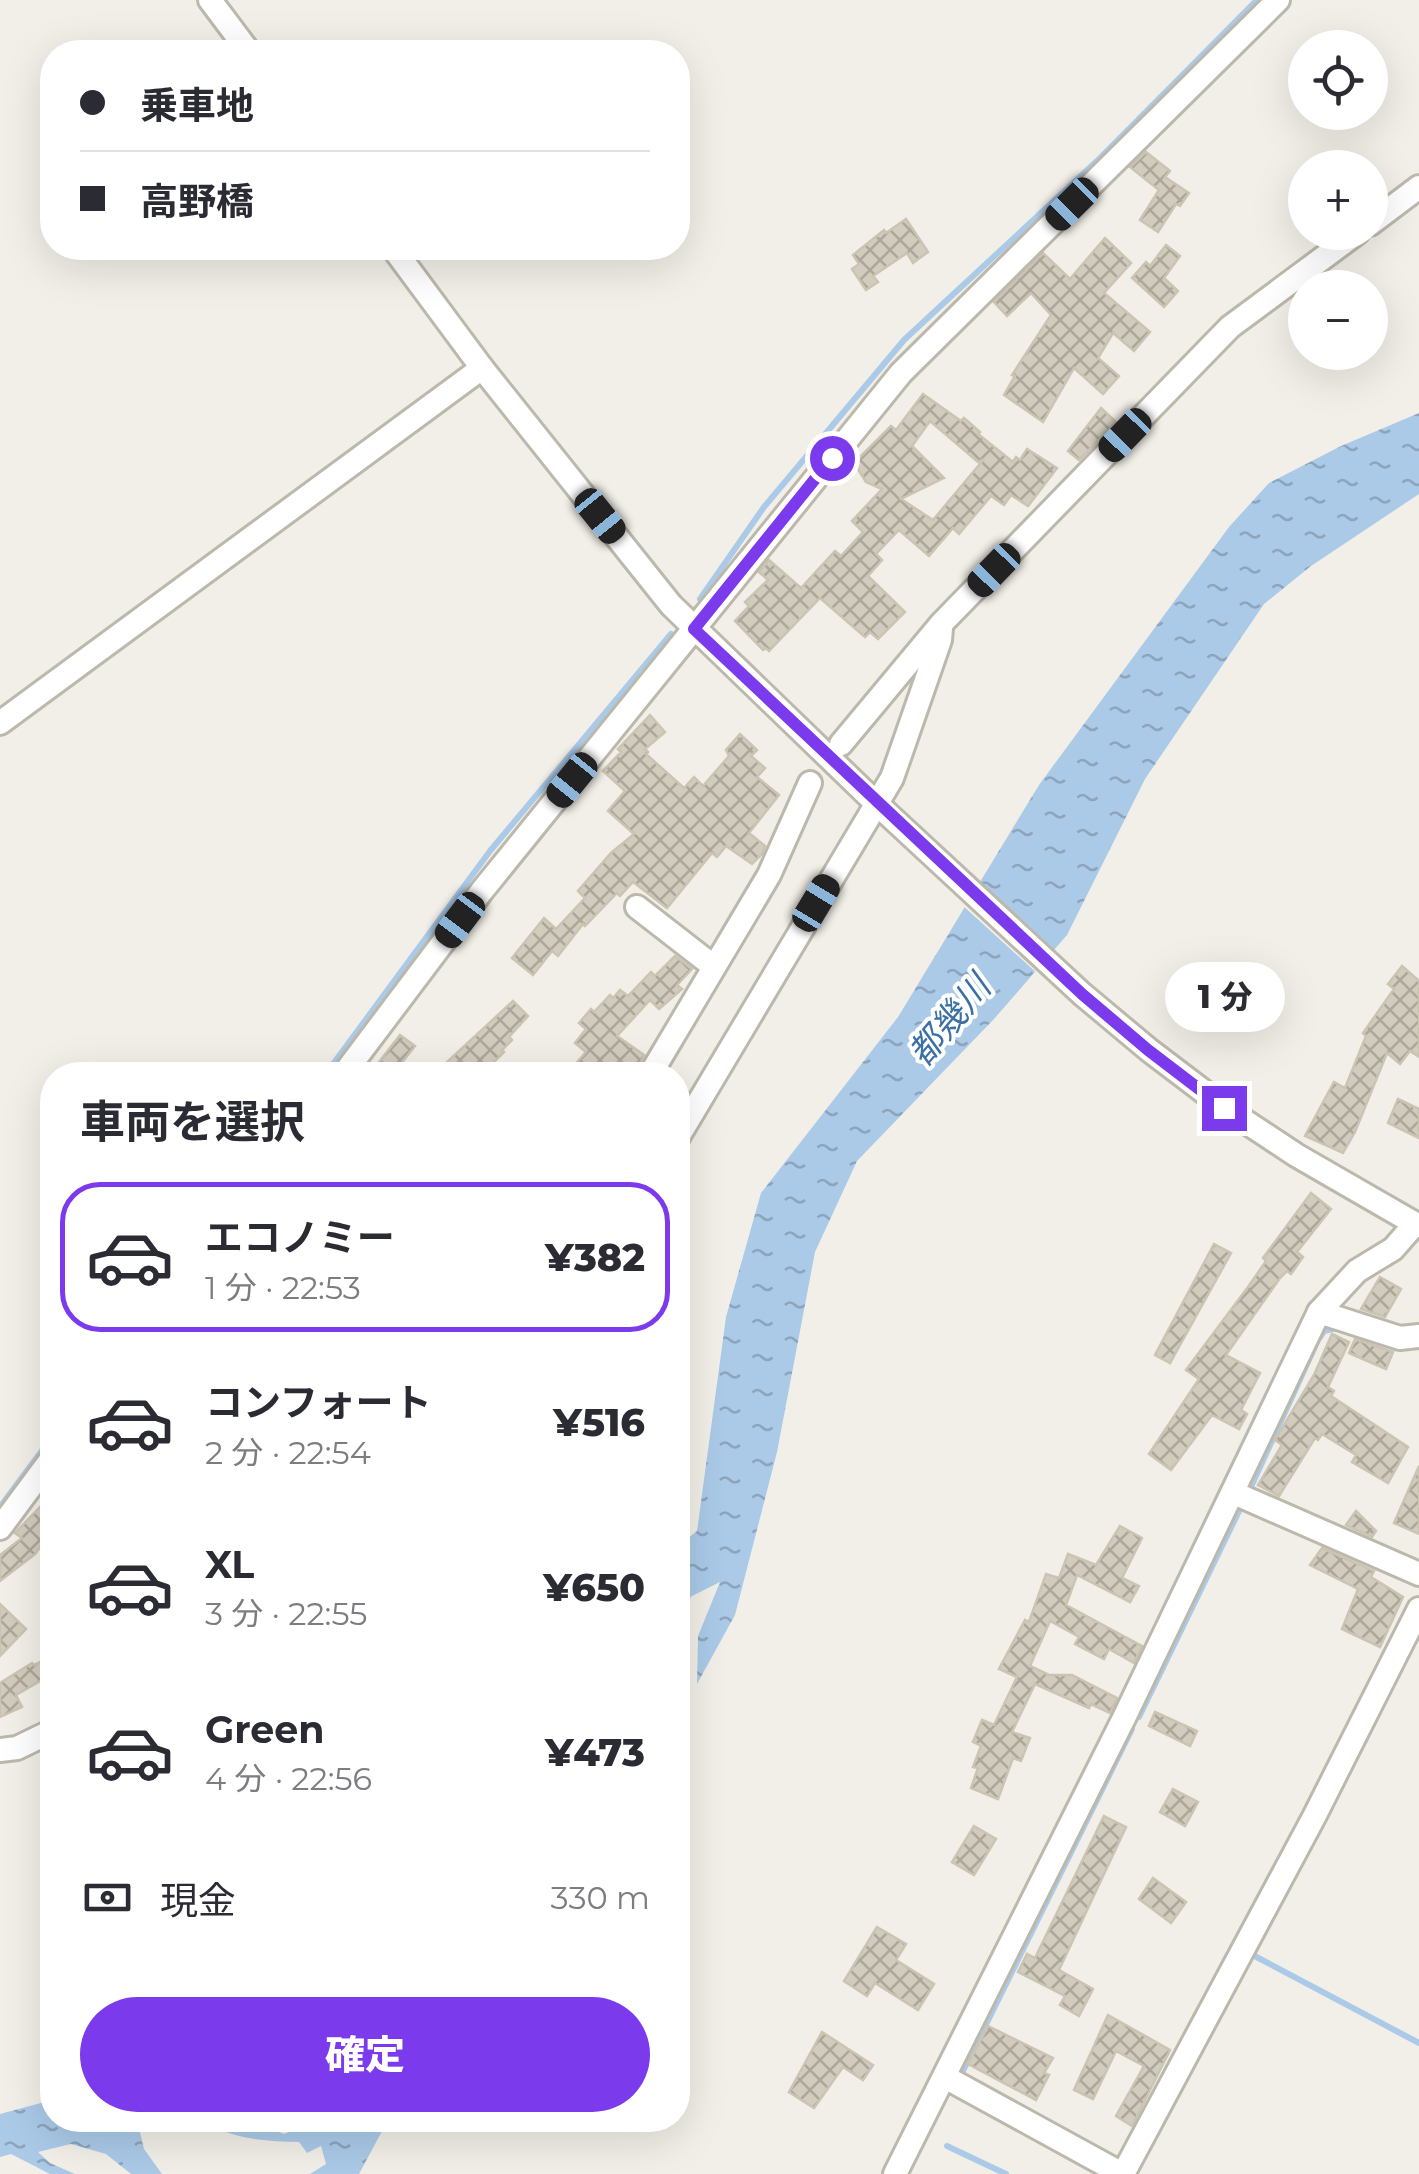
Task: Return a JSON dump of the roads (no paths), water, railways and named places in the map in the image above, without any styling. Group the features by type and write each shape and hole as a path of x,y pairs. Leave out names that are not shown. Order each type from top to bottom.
{"street":[{"path":"210,0 240,40"},
{"path":"353,1062 481,892 901,373 1278,0"},
{"path":"1388,210 1419,187"},
{"path":"841,744 941,624 1230,328 1334,250"},
{"path":"402,260 482,368 694,629 879,806 1148,1050 1296,1155 1417,1225 1393,1250 1357,1271 1318,1312 1234,1493 895,2174"},
{"path":"0,723 482,368"},
{"path":"690,1116 770,977 879,806 940,640 941,624"},
{"path":"658,1062 769,875 810,783"},
{"path":"637,907 713,966"},
{"path":"1318,1312 1400,1338 1419,1336"},
{"path":"0,1528 40,1474"},
{"path":"1234,1493 1419,1574"},
{"path":"946,2078 1122,2174 1305,1833 1419,1609"},
{"path":"0,1750 17,1748 40,1737"}],"water":[{"name":"都幾川","path":"1419,413 1419,494 1311,566 1264,604 1145,779 1067,935 994,1019 857,1161 815,1252 777,1452 735,1615 697,1684 698,1636 720,1582 690,1598 690,1537 697,1531 726,1317 761,1193 898,1017 1039,785 1229,527 1269,483 1341,446"},
{"path":"40,2103 40,2132 140,2132 144,2149 162,2174 131,2174 106,2154 71,2144 38,2152 50,2163 75,2174 50,2174 11,2154 0,2157 0,2114"},
{"path":"228,2132 382,2132 359,2174 310,2174 326,2164 321,2146 307,2153 299,2142"}],"waterway":[{"path":"700,599 764,507 904,340 1098,160 1257,0"},
{"path":"335,1062 490,851 671,634"},
{"path":"1250,1489 1318,1340 1324,1331 1337,1328"},
{"path":"0,1507 40,1453"},
{"path":"1139,1717 1241,1507"},
{"path":"962,2073 1132,1729"},
{"path":"1248,1956 1249,1953 1419,2043"},
{"path":"947,2146 1006,2174"}]}
